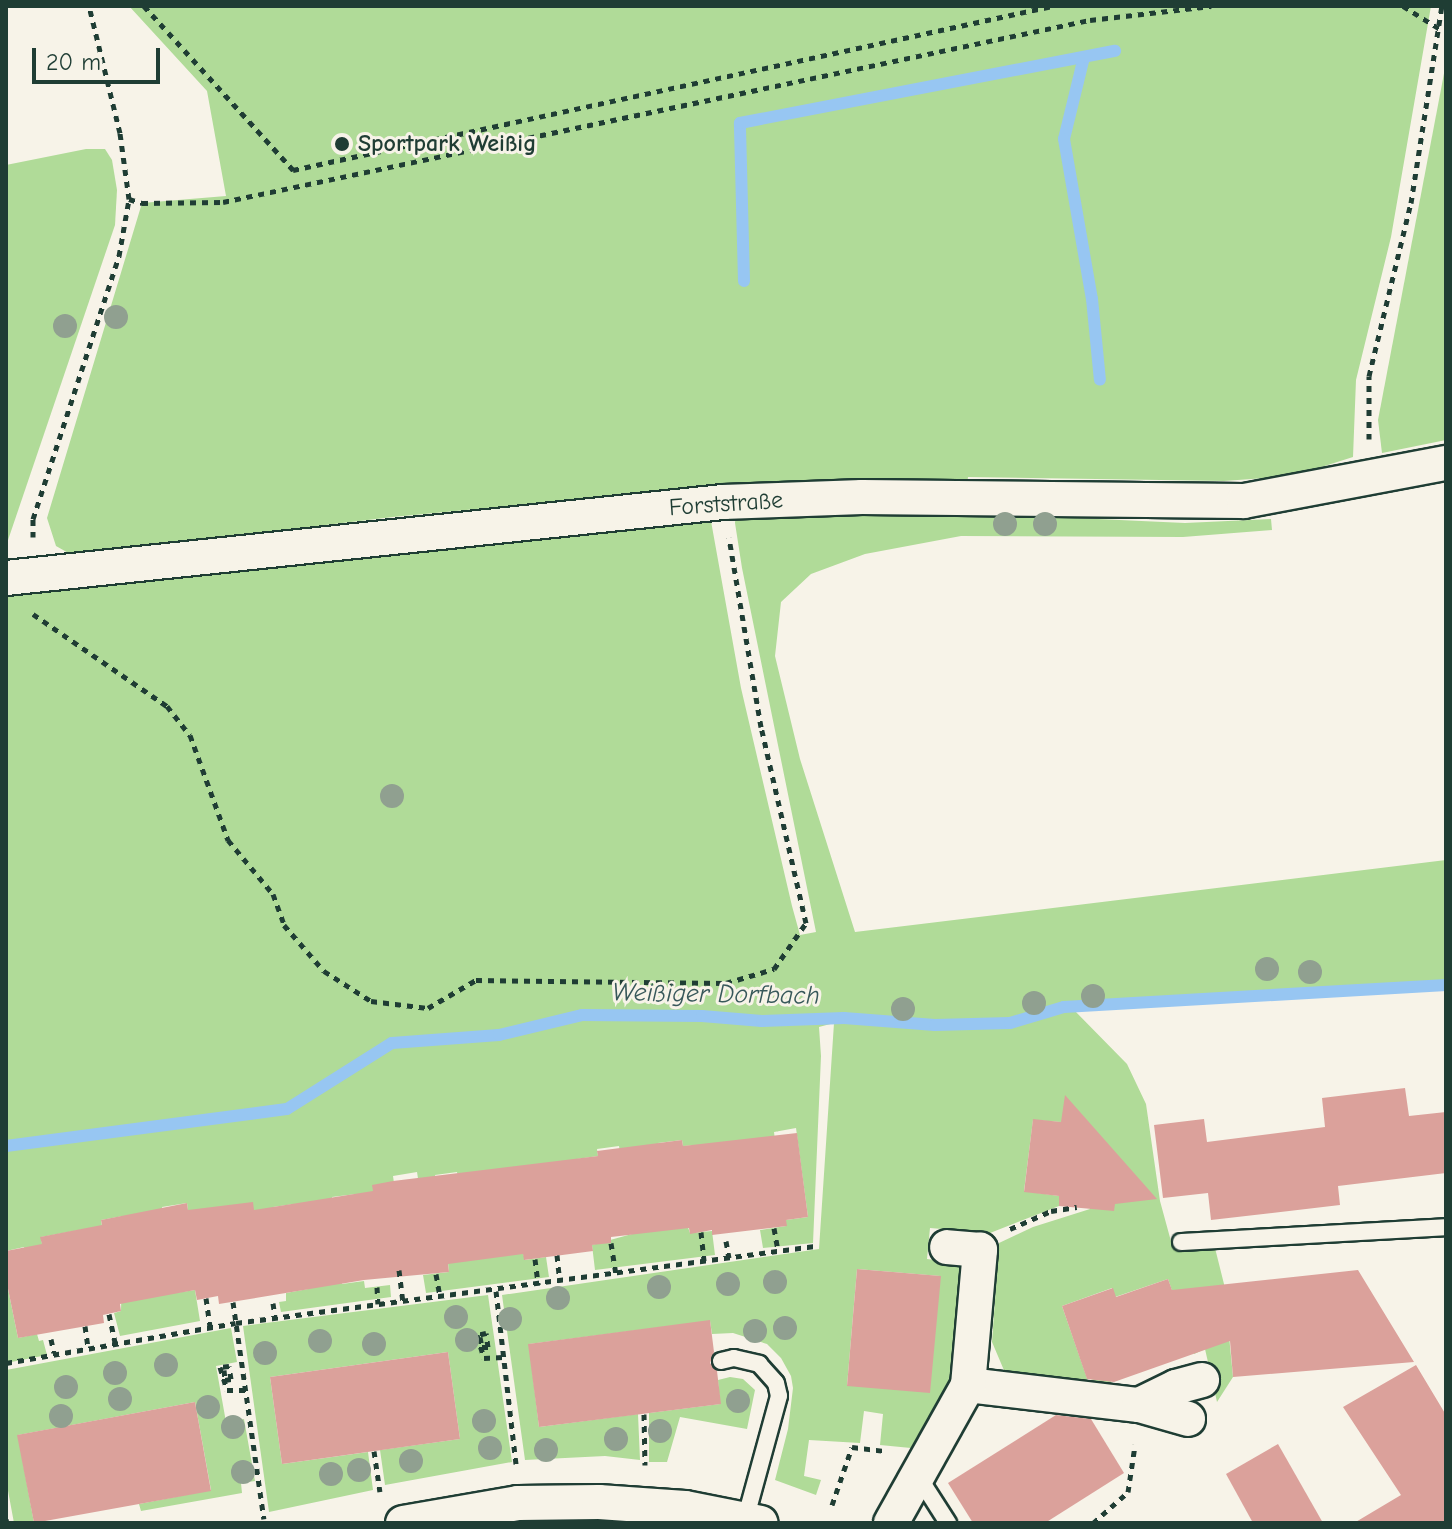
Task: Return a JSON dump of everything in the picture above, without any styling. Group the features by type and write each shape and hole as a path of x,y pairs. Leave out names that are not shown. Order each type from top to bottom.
{"street":[{"name":"Forststraße","path":"15,576 723,502 862,497 1118,497 1244,501 1369,480 1446,463"},
{"path":"891,1523 968,1385 963,1249"},
{"path":"1139,1405 1176,1387 1202,1380"},
{"path":"968,1385 1139,1405 1188,1419"},
{"path":"403,1523 518,1503 599,1502 685,1508 753,1521"}],"lane":[{"path":"1181,1242 1446,1227"},
{"path":"721,1361 734,1358 759,1364 776,1383 779,1396 753,1521"},
{"path":"922,1465 948,1523"}],"path":[{"path":"89,6 120,133 129,199 119,256 15,576 17,601 40,621 167,706 190,735 228,840 273,894 284,925 324,971 371,1001 428,1008 476,980 726,983 774,969 806,923 761,727 723,502"},
{"path":"144,6 293,170 1052,6"},
{"path":"129,199 142,203 223,202 1090,20 1211,6"},
{"path":"1403,6 1440,29"},
{"path":"1369,480 1369,376 1411,203 1442,6"},
{"path":"963,1249 1051,1211 1077,1207"},
{"path":"774,1228 779,1251"},
{"path":"701,1232 704,1261"},
{"path":"726,1241 729,1258"},
{"path":"611,1243 616,1274"},
{"path":"6,1363 236,1323 496,1291 815,1246"},
{"path":"557,1255 560,1282"},
{"path":"535,1259 538,1285"},
{"path":"399,1270 403,1301"},
{"path":"436,1274 440,1296"},
{"path":"377,1287 378,1304"},
{"path":"496,1291 516,1465"},
{"path":"206,1298 210,1327"},
{"path":"233,1302 264,1519"},
{"path":"273,1303 275,1318"},
{"path":"109,1314 115,1342"},
{"path":"85,1326 88,1347"},
{"path":"480,1337 482,1347 488,1347 486,1333 477,1335 484,1358 503,1357"},
{"path":"51,1339 54,1354"},
{"path":"224,1370 225,1380 231,1379 229,1366 220,1367 227,1390 246,1390"},
{"path":"1093,1523 1128,1492 1139,1405"},
{"path":"644,1414 645,1465"},
{"path":"832,1505 852,1447 922,1465"},
{"path":"374,1451 380,1492"}],"green space":[{"path":"129,6 1431,6 1391,237 1356,380 1353,457 1293,476 1224,481 968,477 964,513 1185,523 1271,519 1272,530 1183,537 961,536 865,554 811,574 781,602 775,656 800,759 855,932 1446,860 1446,989 1073,1009 1127,1064 1146,1104 1160,1201 1172,1245 1185,1252 1215,1248 1224,1284 1233,1377 1217,1402 1205,1349 1194,1354 1168,1279 1115,1297 1112,1288 1062,1306 1088,1381 1108,1374 1115,1392 1006,1375 992,1342 999,1243 1033,1227 1090,1209 1061,1122 1033,1120 1024,1191 1059,1196 1059,1206 990,1233 930,1228 927,1259 966,1264 955,1371 911,1448 880,1445 883,1414 864,1411 860,1443 809,1440 804,1476 821,1480 816,1495 775,1480 788,1429 793,1388 791,1376 781,1358 767,1344 733,1333 712,1334 710,1321 529,1344 539,1427 638,1414 640,1460 605,1456 525,1460 502,1295 819,1249 834,1023 819,1027 821,1056 813,1243 763,1248 760,1230 786,1226 786,1220 808,1217 796,1128 774,1132 775,1140 683,1146 682,1140 658,1143 690,1233 712,1231 715,1255 595,1270 592,1245 632,1234 619,1146 597,1149 598,1156 577,1159 523,1253 525,1260 546,1257 549,1277 426,1293 423,1275 449,1272 448,1263 469,1260 457,1172 435,1175 436,1183 419,1185 417,1172 393,1176 394,1183 374,1197 356,1194 332,1197 342,1284 364,1281 365,1288 390,1285 391,1297 281,1312 279,1302 286,1301 286,1293 308,1289 294,1204 273,1207 274,1213 188,1210 187,1203 162,1207 175,1293 195,1290 200,1321 120,1336 114,1313 121,1311 123,1216 101,1220 102,1226 41,1237 43,1251 26,1255 24,1247 6,1251 6,595 335,555 711,521 741,688 792,906 800,935 816,932 742,568 735,523 739,484 393,517 72,555 56,546 47,518 142,203 226,196 207,91","holes":["857,1269 940,1276 847,1386"]},
{"path":"1446,63 1446,440 1382,453 1378,420"},
{"path":"86,149 105,149 112,160 117,190 115,225 6,546 6,165"},
{"path":"6,1279 18,1338 37,1334 39,1341 43,1340 47,1355 6,1363"},
{"path":"488,1295 512,1462 385,1485 380,1450 460,1439 448,1352 270,1377 282,1464 368,1452 373,1490 269,1512 243,1326"},
{"path":"231,1328 237,1362 216,1366 226,1422 244,1419 255,1481 241,1483 242,1493 141,1511 139,1504 211,1490 195,1402 18,1435 34,1523 14,1523 6,1480 6,1370"},
{"path":"730,1377 743,1379 755,1390 747,1429 680,1417 667,1462 649,1462 649,1413 720,1404 718,1380"}],"building":[{"path":"1405,1088 1409,1116 1446,1112 1446,1173 1338,1186 1340,1205 1211,1220 1208,1193 1163,1198 1154,1125 1204,1119 1207,1142 1325,1127 1322,1098"},
{"path":"1065,1095 1157,1199 1115,1204 1114,1211 1059,1206 1059,1196 1024,1192 1033,1119 1061,1122"},
{"path":"797,1133 808,1217 786,1220 787,1226 712,1235 712,1230 690,1234 689,1228 611,1237 611,1243 592,1245 593,1251 524,1260 523,1254 448,1264 449,1272 364,1280 219,1304 218,1296 197,1300 195,1290 120,1304 121,1311 103,1315 104,1323 18,1338 6,1279 6,1251 42,1244 40,1237 102,1225 101,1220 187,1203 188,1210 253,1202 254,1210 373,1191 372,1185 393,1181 598,1156 597,1151 682,1140 683,1146"},
{"path":"857,1269 941,1276 930,1393 847,1386"},
{"path":"1358,1270 1414,1362 1233,1377 1230,1341 1114,1382 1087,1379 1062,1306 1113,1288 1116,1297 1168,1279 1172,1290"},
{"path":"710,1320 714,1352 710,1363 717,1371 721,1404 539,1427 528,1344"},
{"path":"448,1352 460,1439 282,1464 270,1377"},
{"path":"1416,1365 1446,1415 1446,1523 1354,1523 1401,1495 1343,1407"},
{"path":"195,1402 211,1491 34,1523 17,1435"},
{"path":"1056,1415 1091,1419 1124,1473 1045,1523 973,1523 948,1483"},
{"path":"1278,1444 1323,1523 1253,1523 1226,1474"}],"waterway":[{"path":"744,281 740,123 1115,51"},
{"path":"1084,57 1064,139 1092,299 1100,380"},
{"name":"Weißiger Dorfbach","path":"6,1146 287,1109 392,1043 499,1035 582,1015 702,1016 762,1021 844,1018 935,1025 1010,1023 1064,1007 1446,985"}],"place":[{"name":"Sportpark Weißig","path":"342,144"}]}
